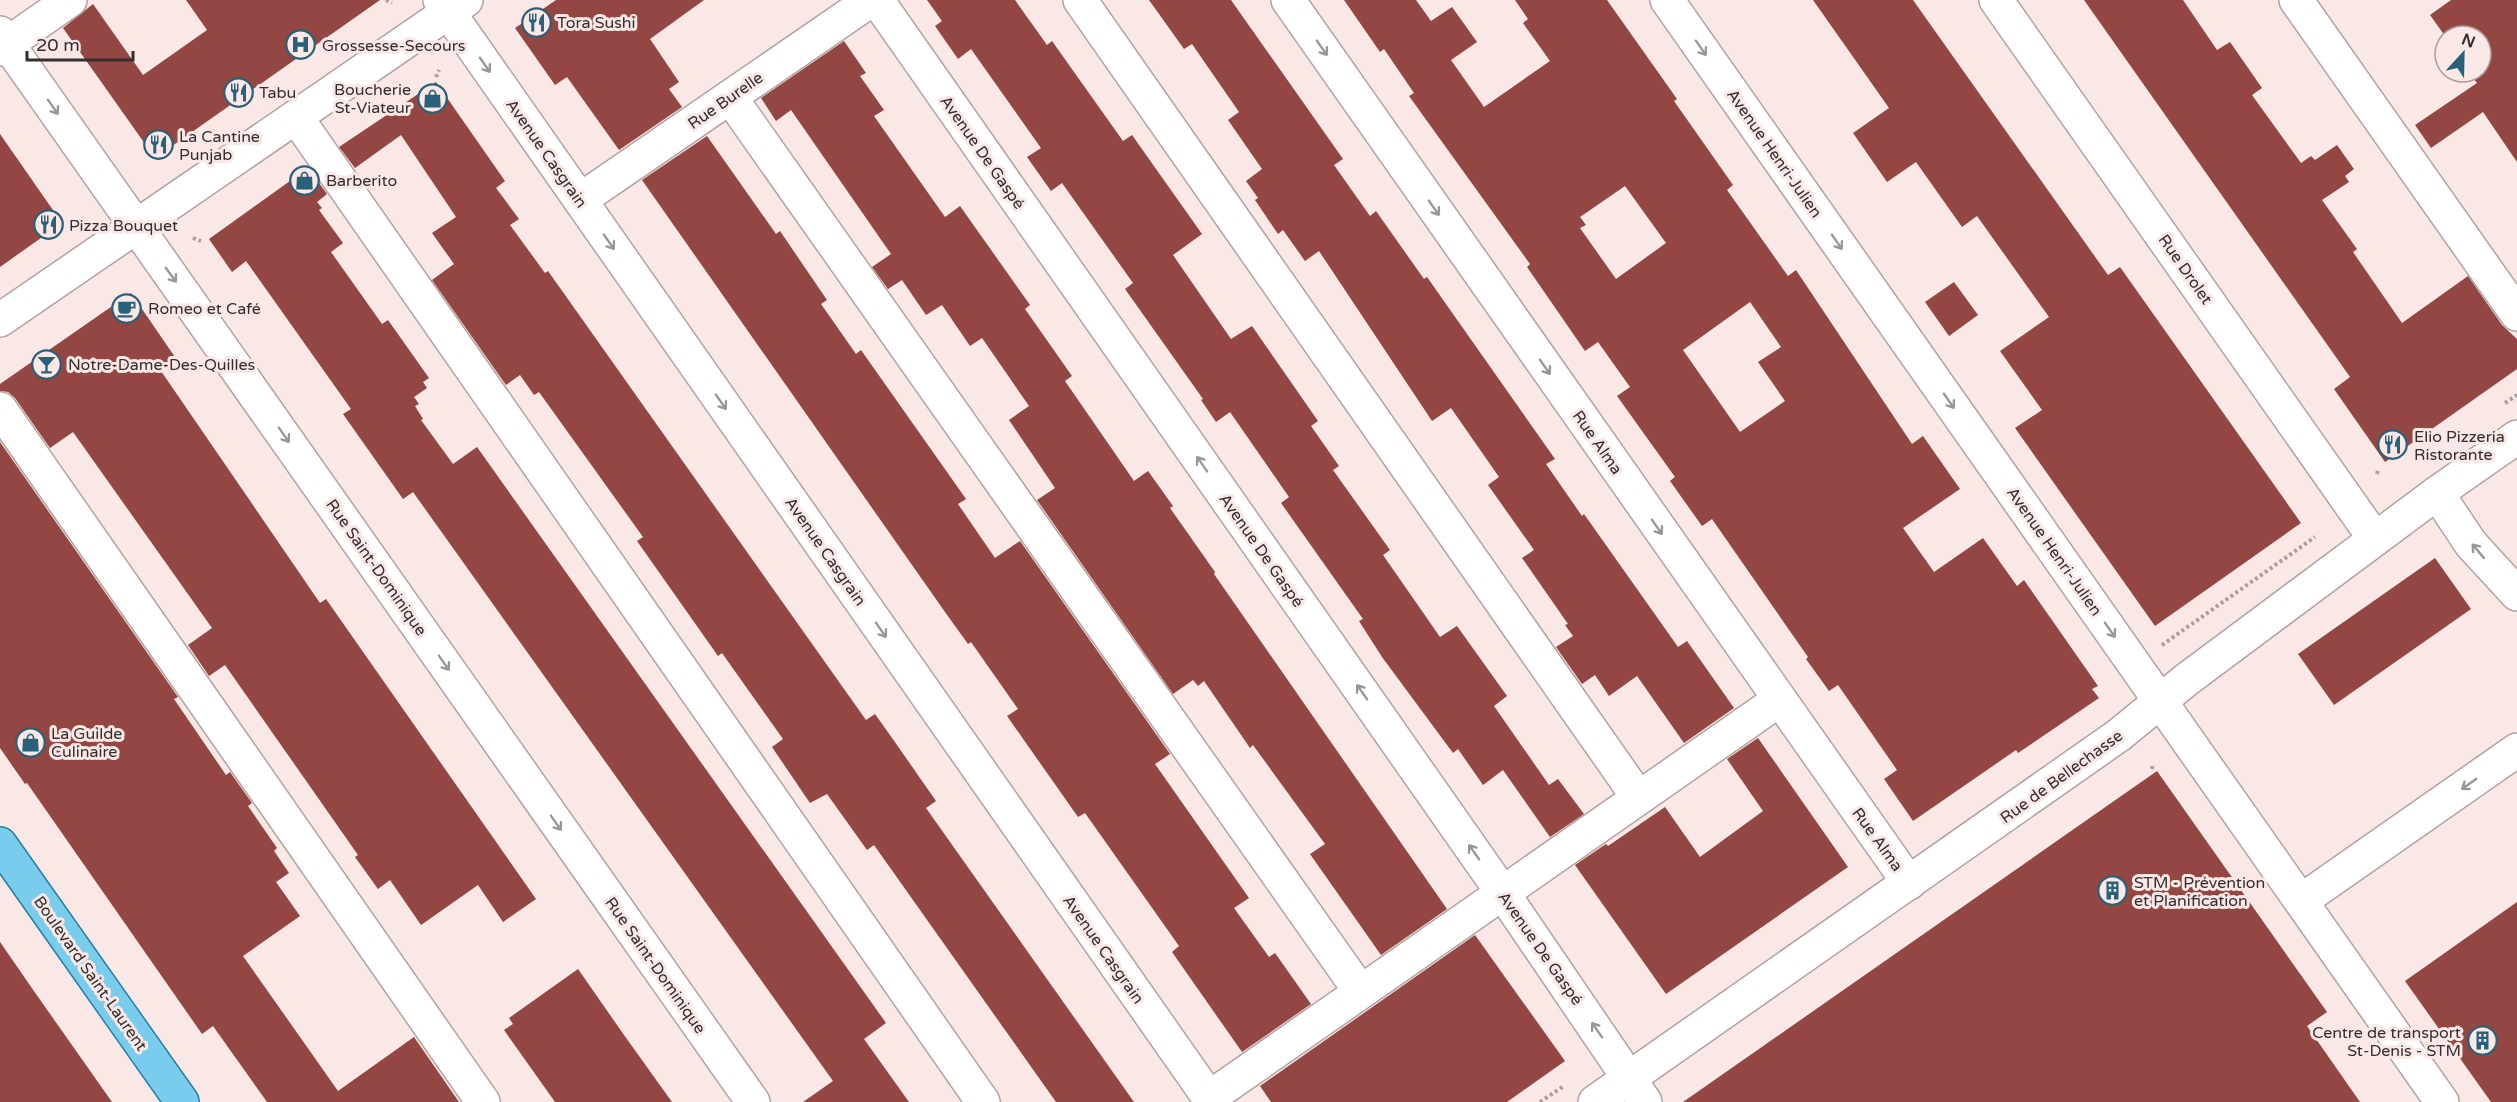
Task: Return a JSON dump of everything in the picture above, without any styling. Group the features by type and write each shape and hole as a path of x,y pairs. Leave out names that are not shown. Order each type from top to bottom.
{"main road":[{"name":"Boulevard Saint-Laurent","path":"0,844 183,1102"}],"street":[{"path":"2,42 70,0"},
{"name":"Rue Burelle","path":"580,200 871,0"},
{"name":"Avenue De Gaspé","path":"877,0 1502,892 1637,1090"},
{"path":"1080,0 1638,797"},
{"name":"Rue Alma","path":"1288,0 1909,883"},
{"name":"Avenue Henri-Julien","path":"1667,0 2442,1102"},
{"name":"Rue Drolet","path":"1996,0 2375,539"},
{"path":"2296,0 2517,314"},
{"path":"0,320 138,228 451,4"},
{"name":"Avenue Casgrain","path":"451,4 580,200 1210,1100"},
{"name":"Rue Saint-Dominique","path":"2,42 138,228 753,1102"},
{"path":"730,97 1360,991"},
{"path":"296,117 984,1102"},
{"path":"0,409 483,1102"},
{"name":"Rue de Bellechasse","path":"1595,1102 1637,1090 1909,883 2119,735 2160,701 2375,539 2517,437"},
{"path":"2437,493 2471,544 2517,594"},
{"path":"1210,1100 1360,991 1779,700"},
{"path":"2301,901 2517,750"}],"path":[{"path":"386,0 392,3"},
{"path":"436,77 439,70"},
{"path":"193,238 201,241"}],"building":[{"path":"186,0 380,0 155,158 63,28 93,4 143,75 207,30"},
{"path":"556,0 704,0 650,39 679,82 669,89 682,107 619,150 567,77 555,85 515,28"},
{"path":"927,0 1015,0 1047,45 1052,41 1123,141 1132,135 1202,234 1173,255 1231,339 1252,326 1318,421 1311,426 1339,466 1333,470 1390,550 1383,555 1440,637 1457,626 1507,696 1494,706 1549,785 1558,779 1584,814 1550,837 1503,770 1483,785 1458,749 1453,753 1382,657 1359,621 1363,619 1281,503 1289,497 1230,412 1216,422 1201,400 1203,399 1125,289 1133,283 1062,183 1051,191 1027,157 1041,148 971,49 958,59 935,26 942,21"},
{"path":"1149,0 1231,0 1343,159 1334,165 1370,216 1376,211 1424,279 1427,277 1555,459 1546,464 1582,516 1584,514 1678,647 1687,641 1734,708 1684,743 1637,676 1609,696 1595,675 1582,684 1556,647 1573,636 1565,625 1568,624 1522,558 1534,550 1488,485 1499,477 1451,408 1432,421 1319,251 1305,261 1283,230 1278,234 1255,200 1258,198 1246,181 1262,169 1228,120 1239,112 1192,44 1184,49"},
{"path":"1344,0 1416,0 1431,21 1452,7 1477,42 1451,60 1484,107 1550,61 1523,23 1528,19 1515,0 1607,0 1677,99 1674,101 1733,185 1727,190 1788,276 1796,270 1912,444 1923,436 1960,489 1903,528 1934,572 1983,538 2017,586 2024,580 2098,686 2092,689 2099,698 2018,753 2016,750 1913,821 1884,779 1897,770 1838,685 1829,691 1712,519 1702,526 1670,481 1675,477 1617,396 1630,387 1598,342 1585,351 1527,267 1530,264 1409,96 1414,93 1384,49 1380,52","holes":["1625,186 1666,243 1616,279 1580,228 1586,225 1580,217","1750,302 1781,347 1758,362 1785,401 1740,432 1683,350"]},
{"path":"1813,0 1913,0 2108,275 2120,267 2301,523 2155,626 2015,428 2042,410 2000,351 2049,317 1977,216 1962,227 1916,162 1887,182 1853,133 1889,108"},
{"path":"2084,0 2183,0 2217,50 2230,42 2262,88 2252,95 2301,163 2311,156 2315,160 2337,145 2354,169 2345,176 2349,182 2322,200 2357,249 2353,252 2402,323 2468,276 2502,325 2517,339 2517,369 2385,462 2334,389 2350,377"},
{"path":"2451,0 2517,0 2517,162 2483,112 2431,148 2415,125 2476,84 2493,84 2493,24 2436,24 2430,15"},
{"path":"844,41 866,73 860,76 884,110 874,116 945,217 960,206 1030,305 1025,309 1072,376 1065,381 1134,481 1148,471 1173,506 1170,508 1215,572 1214,574 1447,909 1381,955 1310,854 1325,844 1253,745 1250,748 1204,681 1198,686 1193,680 1173,694 1037,500 1055,488 1009,420 1029,406 982,338 970,346 942,305 926,315 902,280 888,289 872,267 891,254 791,110 776,121 761,98"},
{"path":"436,82 505,181 496,188 519,219 510,225 545,273 548,271 866,720 875,714 936,801 926,808 1134,1102 1056,1102 874,845 867,850 827,794 810,803 772,747 783,739 722,653 718,656 637,541 643,537 539,392 534,395 520,375 506,385 432,280 454,264 432,233 456,217 401,135 355,168 339,147"},
{"path":"0,134 62,223 0,267"},
{"path":"707,136 776,234 780,231 827,300 821,304 856,354 861,350 966,499 958,504 995,558 1020,541 1170,754 1155,764 1249,898 1234,908 1269,957 1275,953 1311,1004 1242,1052 1172,952 1179,946 1085,813 1078,817 1007,716 1018,709 971,642 968,644 945,612 642,180"},
{"path":"308,168 327,194 317,202 322,208 319,210 343,243 331,252 382,324 388,320 429,378 423,382 427,388 414,397 419,404 415,406 423,419 421,420 453,464 477,447 886,1023 864,1039 909,1102 803,1102 833,1081 413,492 403,499 343,414 351,409 246,261 232,272 209,239"},
{"path":"1954,282 1978,315 1949,336 1925,302"},
{"path":"131,293 177,360 161,371 320,603 326,599 536,899 503,922 478,885 421,925 390,880 378,889 355,857 358,855 225,665 209,676 188,645 212,628 73,432 50,448 15,398 8,392 0,391 0,384"},
{"path":"0,442 178,697 174,699 226,775 230,772 252,803 248,806 277,848 274,851 289,873 276,882 300,916 243,956 338,1091 414,1037 459,1102 267,1102 213,1026 202,1034 27,783 25,784 0,748"},
{"path":"2435,558 2471,609 2334,705 2298,654"},
{"path":"1758,738 1848,867 1666,994 1575,865 1606,844 1608,846 1665,807 1700,857 1763,811 1727,759"},
{"name":"STM - Prévention et Planification","path":"2157,771 2327,1012 2307,1026 2360,1102 1683,1102"},
{"name":"Centre de transport St-Denis - STM","path":"2517,902 2517,1102 2491,1102 2405,981"},
{"path":"1475,935 1565,1061 1507,1102 1271,1102 1260,1086"},
{"path":"0,942 36,994 112,1102 0,1102"},
{"path":"578,969 672,1102 555,1102 504,1030 513,1024 509,1018"}],"place":[{"name":"Tora Sushi","path":"536,22"},
{"name":"Grossesse-Secours","path":"301,45"},
{"name":"Tabu","path":"238,92"},
{"name":"Boucherie St-Viateur","path":"432,98"},
{"name":"La Cantine Punjab","path":"158,145"},
{"name":"Barberito","path":"305,180"},
{"name":"Pizza Bouquet","path":"48,225"},
{"name":"Romeo et Café","path":"127,308"},
{"name":"Notre-Dame-Des-Quilles","path":"47,364"},
{"name":"Elio Pizzeria Ristorante","path":"2393,445"},
{"name":"La Guilde Culinaire","path":"30,742"},
{"name":"STM - Prévention et Planification","path":"2113,891"},
{"name":"Centre de transport St-Denis - STM","path":"2482,1041"}]}
